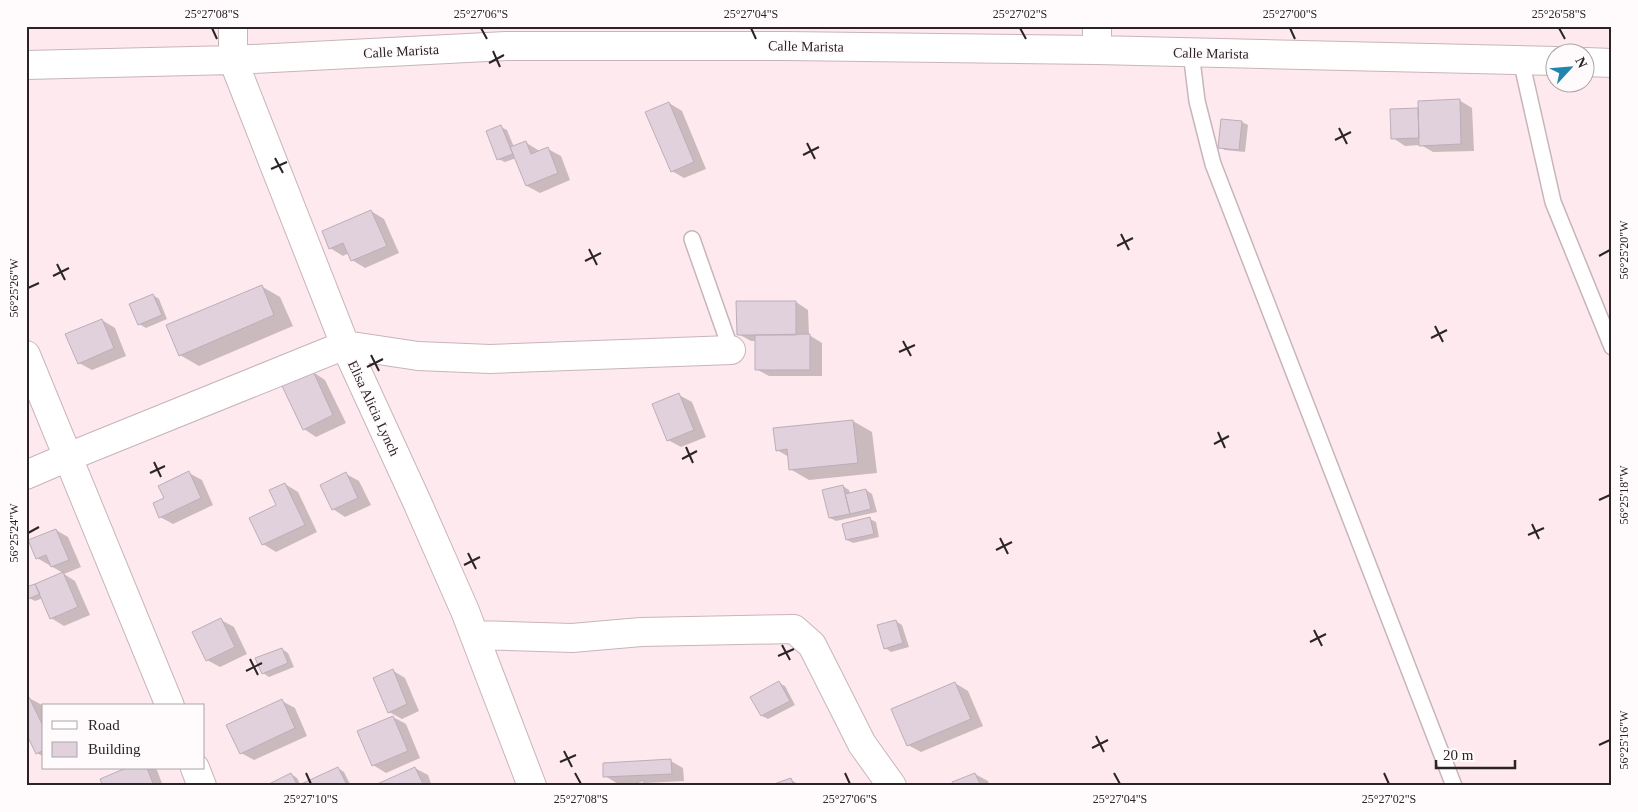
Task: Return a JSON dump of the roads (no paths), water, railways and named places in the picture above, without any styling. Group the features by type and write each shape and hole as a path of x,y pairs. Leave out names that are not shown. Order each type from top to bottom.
{"street":[{"name":"Elisa Alicia Lynch","path":"233,26 233,60 345,345 417,502 474,635 532,786"},
{"name":"Calle Marista","path":"26,65 233,60 506,36 1097,38 1191,52 1546,61"},
{"path":"1596,62 1612,63"},
{"path":"26,475 345,345 418,356 490,359 731,350"},
{"path":"26,355 169,704"},
{"path":"474,635 572,638 641,632 794,629 812,645 862,744 892,786"},
{"path":"196,770 202,786"}],"lane":[{"path":"1191,52 1197,101 1213,164 1454,786"},
{"path":"1521,60 1553,202 1612,347"},
{"path":"692,239 731,350"}]}
